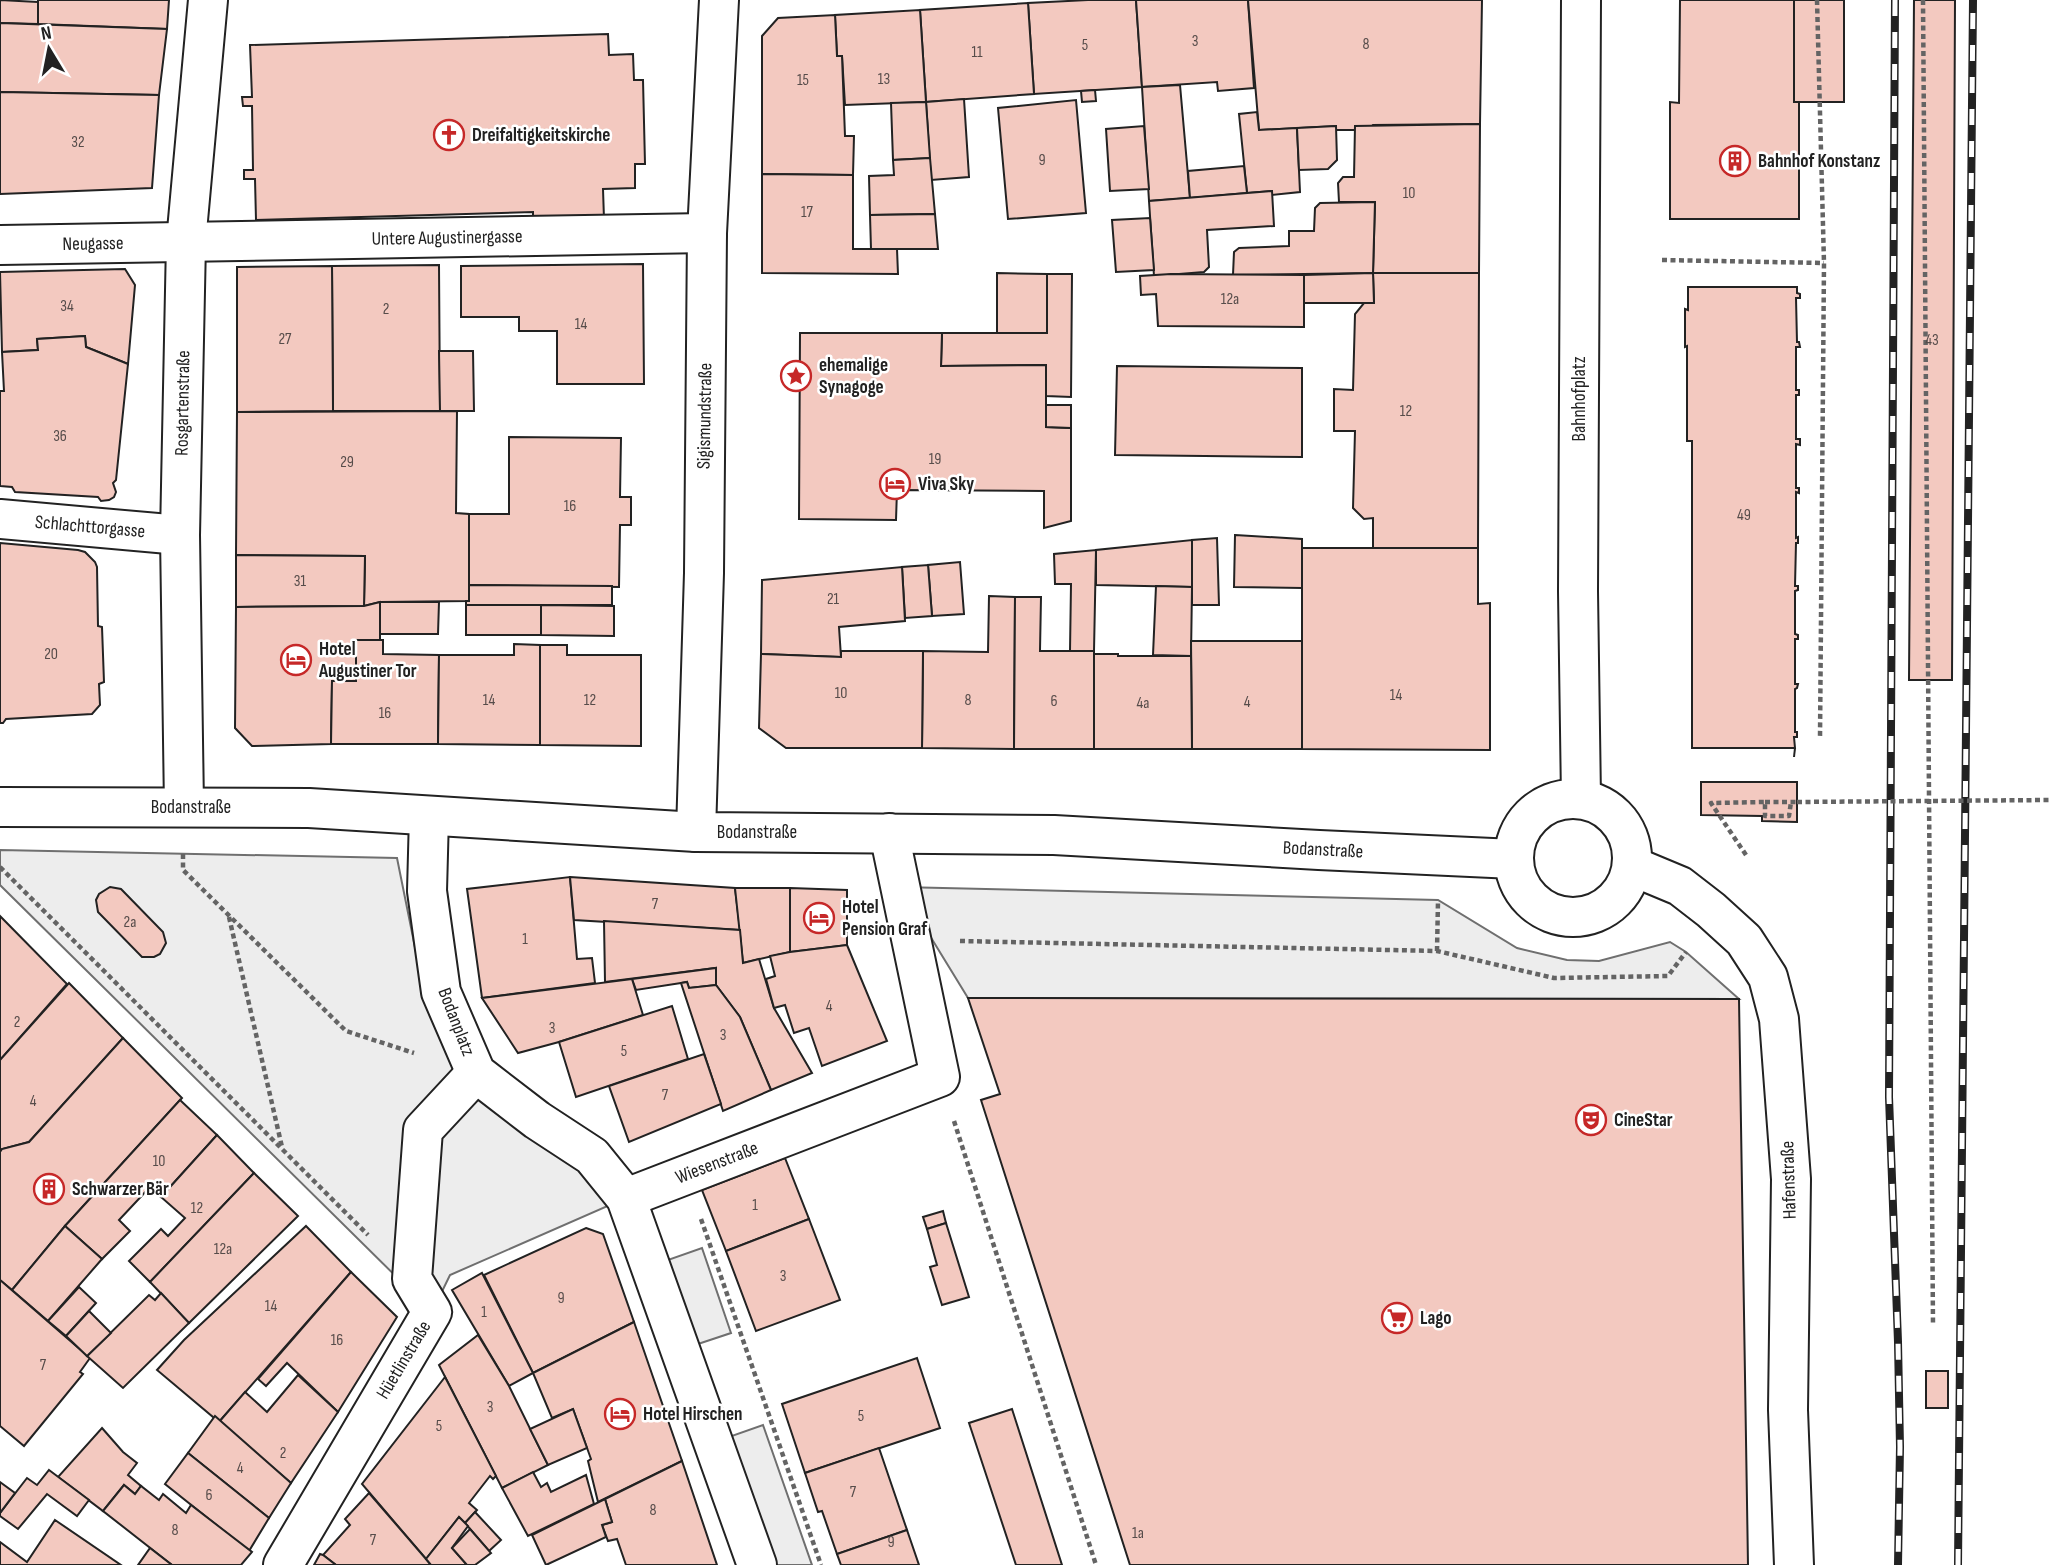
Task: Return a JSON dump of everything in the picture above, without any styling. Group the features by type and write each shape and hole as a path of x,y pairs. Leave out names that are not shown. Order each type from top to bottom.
{"street":[{"name":"Rosgartenstraße","path":"184,807 180,535 186,242 208,0"},
{"name":"Sigismundstraße","path":"696,832 704,573 707,233 719,0"},
{"name":"Bahnhofplatz","path":"1581,0 1578,591 1581,799"},
{"name":"Untere Augustinergasse","path":"186,242 707,233"},
{"name":"Neugasse","path":"0,245 186,242"},
{"name":"Schlachttorgasse","path":"0,519 180,535"},
{"path":"1560,799 1581,799 1599,804 1615,814 1626,830 1633,848 1632,866 1626,886 1614,901 1598,913 1560,915 1541,909 1527,895 1517,879 1514,859 1516,839 1526,821 1541,807 1560,799"},
{"name":"Bodanstraße","path":"0,807 309,808 696,832 1054,835 1514,859"},
{"name":"Bodanplatz","path":"429,816 427,891 441,992 476,1073 537,1120 592,1156 626,1198"},
{"path":"889,833 940,1077"},
{"name":"Hafenstraße","path":"1632,866 1680,886 1744,940 1768,977 1779,1018 1791,1179 1788,1410 1794,1565"},
{"path":"412,1279 423,1130 476,1073"},
{"name":"Wiesenstraße","path":"626,1198 940,1077"},
{"path":"626,1198 757,1565"},
{"name":"Hüetlinstraße","path":"283,1565 432,1312 412,1279"}],"path":[{"path":"1817,0 1824,263 1819,738"},
{"path":"1923,0 1933,1325"},
{"path":"1662,260 1824,263"},
{"path":"1746,855 1711,803 2049,800"},
{"path":"1765,802 1765,816 1789,816 1791,802"},
{"path":"0,867 412,1279"},
{"path":"183,870 346,1031 476,1073"},
{"path":"1437,951 1438,900"},
{"path":"229,916 283,1150"},
{"path":"911,940 1437,951 1553,978 1668,976 1686,952"},
{"path":"940,1077 1096,1565"},
{"path":"686,1175 821,1565"}],"shaded area":[{"path":"0,850 397,858 425,997 626,1198 450,1275 432,1312 0,885"},
{"path":"900,887 1438,900 1517,948 1567,960 1599,961 1670,942 1686,952 1739,999 968,998"},
{"path":"702,1248 731,1333 692,1346 662,1262"},
{"path":"763,1425 812,1565 767,1565 723,1439"}],"building":[{"path":"0,0 38,2 38,24 0,23"},
{"path":"38,0 169,0 167,29 38,24"},
{"path":"1136,0 1142,87 1034,94 1028,3"},
{"path":"1136,0 1248,0 1254,88 1218,91 1217,82 1142,87"},
{"path":"1248,0 1482,0 1480,124 1374,125 1355,126 1355,130 1336,130 1336,126 1259,130"},
{"name":"Bahnhof Konstanz","path":"1680,0 1794,0 1794,102 1799,102 1799,219 1670,219 1670,102 1679,103"},
{"path":"1794,0 1844,0 1844,102 1794,102"},
{"path":"1914,0 1955,0 1952,680 1909,680"},
{"path":"1028,3 1034,94 926,102 920,10"},
{"path":"920,10 926,102 845,105 842,56 837,56 835,15"},
{"path":"835,15 837,56 842,56 845,136 854,136 853,175 762,174 762,36 778,18"},
{"path":"0,23 167,29 159,95 0,92"},
{"name":"Dreifaltigkeitskirche","path":"608,34 609,55 633,54 634,80 643,80 645,164 635,164 635,188 603,189 604,219 533,222 533,212 256,220 255,179 244,179 244,170 253,170 252,106 243,106 242,97 252,97 250,45"},
{"path":"1180,85 1190,198 1149,201 1142,87"},
{"path":"1095,90 1096,101 1082,102 1081,91"},
{"path":"0,92 159,95 152,188 0,194"},
{"path":"964,99 969,177 931,180 926,102"},
{"path":"1076,100 1086,213 1008,219 998,108"},
{"path":"926,102 930,158 893,160 891,103"},
{"path":"1257,112 1259,130 1297,128 1300,192 1272,195 1272,191 1247,193 1239,114"},
{"path":"1480,124 1479,273 1373,273 1375,202 1339,202 1338,183 1343,177 1354,177 1355,126"},
{"path":"1144,126 1149,189 1110,191 1106,129"},
{"path":"1336,126 1337,160 1328,169 1299,170 1297,128"},
{"path":"930,158 935,214 870,215 869,176 894,175 893,160"},
{"path":"1244,166 1247,193 1190,198 1188,171"},
{"path":"762,174 853,175 853,249 897,249 898,274 762,273"},
{"path":"1272,191 1274,226 1207,230 1209,267 1204,272 1154,276 1149,201"},
{"path":"1375,202 1373,273 1233,275 1234,252 1239,248 1289,246 1289,231 1314,231 1315,208 1320,203"},
{"path":"935,214 938,249 871,249 870,215"},
{"path":"1150,218 1154,270 1116,272 1112,220"},
{"path":"643,264 644,384 557,384 557,331 519,331 519,317 461,317 461,266"},
{"path":"439,265 440,411 333,411 332,266"},
{"path":"332,266 333,411 237,412 237,267"},
{"path":"125,269 135,285 128,364 86,347 85,336 37,339 38,350 2,352 0,272"},
{"path":"997,273 1047,274 1047,333 997,333"},
{"path":"1373,273 1479,273 1478,548 1373,548 1373,518 1364,519 1353,508 1355,431 1334,431 1334,389 1353,390 1355,314 1364,303 1374,303"},
{"path":"1373,273 1374,303 1304,303 1304,275"},
{"path":"1047,274 1072,274 1071,397 1046,396 1046,365 941,366 942,333 1047,333"},
{"path":"1304,275 1304,327 1158,326 1156,294 1141,295 1140,276"},
{"path":"1688,287 1797,287 1797,293 1800,294 1800,298 1796,298 1797,342 1800,347 1796,347 1796,390 1799,390 1799,395 1796,395 1796,439 1800,439 1800,445 1796,444 1796,488 1799,488 1799,493 1796,492 1798,543 1795,586 1798,586 1798,590 1795,591 1795,634 1798,639 1795,639 1795,684 1798,684 1795,689 1795,748 1692,748 1692,441 1687,441 1687,346 1685,347"},
{"path":"800,333 942,333 941,366 1046,365 1046,427 1071,428 1071,521 1044,528 1044,491 897,490 896,520 799,519"},
{"path":"85,336 86,347 128,364 116,480 113,483 116,492 114,497 101,501 98,497 15,492 12,487 0,486 0,391 4,391 2,352 38,350 37,339"},
{"path":"439,351 473,351 474,411 440,411"},
{"path":"1117,366 1302,368 1302,457 1115,455"},
{"path":"1046,405 1071,405 1071,428 1046,427"},
{"path":"457,411 456,513 469,514 469,601 380,602 364,606 365,556 236,555 237,412"},
{"path":"509,437 621,438 620,497 631,497 631,525 620,525 619,587 469,585 469,514 509,514"},
{"path":"1235,535 1302,539 1302,588 1234,587"},
{"path":"1217,538 1219,605 1192,605 1192,540"},
{"path":"1192,540 1192,587 1096,585 1096,550"},
{"path":"0,543 78,550 85,552 95,562 98,626 102,627 104,682 99,684 100,705 92,714 6,719 0,723"},
{"path":"1302,548 1478,548 1478,604 1490,603 1490,750 1302,749"},
{"path":"1096,550 1094,651 1070,651 1071,584 1055,584 1054,554"},
{"path":"236,555 365,556 364,606 236,607"},
{"path":"960,562 964,614 932,616 928,565"},
{"path":"928,565 932,616 905,618 902,567"},
{"path":"902,567 905,621 839,627 841,657 761,654 762,580"},
{"path":"469,585 612,586 612,605 466,605 466,601 469,601"},
{"path":"1156,586 1192,587 1191,656 1153,655"},
{"path":"989,596 1015,597 1014,749 922,748 923,651 988,652"},
{"path":"1015,597 1041,597 1040,651 1094,651 1094,749 1014,749"},
{"name":"Hotel Augustiner Tor","path":"380,602 380,640 356,640 356,681 332,681 331,744 252,746 235,728 236,607 364,606"},
{"path":"380,602 439,602 438,634 380,634"},
{"path":"466,605 541,605 541,635 466,635"},
{"path":"541,605 614,606 614,636 541,635"},
{"path":"356,640 383,640 383,654 439,655 438,744 331,744 332,681 356,681"},
{"path":"1191,641 1302,641 1302,749 1192,749"},
{"path":"514,644 540,645 540,745 438,744 439,655 514,655"},
{"path":"540,645 567,645 567,655 641,655 641,746 540,745"},
{"path":"841,651 923,651 922,748 786,748 759,728 761,654 841,657"},
{"path":"1094,654 1191,656 1192,749 1094,749"},
{"path":"1701,782 1797,782 1797,822 1762,821 1762,816 1701,815"},
{"path":"570,877 577,959 592,958 595,983 482,998 467,889"},
{"path":"570,877 735,888 740,930 574,920"},
{"path":"110,887 121,889 163,932 166,943 160,954 142,957 98,912 96,900 99,894"},
{"path":"735,888 790,888 790,952 743,963"},
{"name":"Hotel Pension Graf","path":"790,888 847,890 847,945 790,952"},
{"path":"0,916 67,984 0,1060"},
{"path":"604,921 740,930 743,963 759,959 774,1008 812,1073 771,1090 740,1017 716,985 716,968 605,982"},
{"path":"847,945 887,1041 822,1066 809,1028 794,1033 785,1005 774,1008 766,979 775,976 770,956"},
{"path":"716,968 716,985 689,988 687,982 636,990 632,979"},
{"path":"632,979 643,1015 518,1053 482,998"},
{"path":"687,982 689,988 716,985 740,1017 771,1090 723,1111 681,983"},
{"path":"69,983 123,1038 29,1142 2,1149 0,1152 0,1060"},
{"name":"Lago","path":"968,998 1739,999 1748,1565 1130,1565 981,1100 1000,1094"},
{"path":"672,1006 688,1059 576,1097 559,1042"},
{"name":"Schwarzer Bär","path":"123,1038 182,1098 65,1226 12,1290 0,1280 0,1152 2,1149 29,1142"},
{"path":"704,1054 721,1104 629,1142 609,1086"},
{"path":"180,1100 217,1135 161,1197 150,1187 119,1220 130,1231 102,1259 65,1226"},
{"path":"217,1135 254,1173 150,1282 129,1261 161,1229 168,1236 185,1218 161,1197"},
{"path":"785,1158 809,1219 726,1251 702,1190"},
{"path":"254,1173 298,1216 189,1323 150,1282"},
{"path":"943,1211 946,1223 927,1229 923,1217"},
{"path":"809,1219 840,1300 756,1331 726,1251"},
{"path":"946,1223 969,1297 942,1305 930,1267 937,1265 927,1229"},
{"path":"65,1226 102,1259 48,1321 12,1290"},
{"path":"306,1226 351,1272 219,1422 157,1370 184,1340"},
{"path":"586,1228 603,1234 634,1322 533,1373 484,1275"},
{"path":"351,1272 397,1317 338,1412 287,1363 266,1386 258,1379"},
{"path":"482,1273 533,1373 509,1386 452,1290"},
{"path":"0,1280 90,1358 80,1372 83,1374 24,1446 0,1426"},
{"path":"79,1287 96,1303 66,1336 48,1321"},
{"path":"161,1293 189,1323 123,1388 87,1356 149,1295 155,1300"},
{"path":"89,1311 111,1333 87,1356 66,1336"},
{"name":"Hotel Hirschen","path":"634,1322 682,1461 598,1502 588,1461 591,1459 573,1409 552,1418 533,1373"},
{"path":"478,1335 509,1386 548,1465 502,1488 439,1365"},
{"path":"917,1358 940,1428 805,1473 782,1404"},
{"path":"1926,1371 1948,1371 1948,1408 1926,1408"},
{"path":"298,1375 338,1412 291,1483 219,1422 245,1392 267,1412"},
{"path":"445,1377 496,1476 493,1479 490,1476 469,1503 477,1510 465,1523 459,1517 426,1559 362,1484"},
{"path":"573,1409 587,1448 548,1465 530,1429"},
{"path":"1012,1409 1062,1565 1016,1565 969,1423"},
{"path":"215,1416 291,1483 269,1518 188,1453"},
{"path":"102,1428 123,1452 137,1463 128,1475 141,1486 135,1494 124,1485 103,1511 58,1477"},
{"path":"879,1448 907,1530 837,1554 822,1511 818,1512 805,1473"},
{"path":"188,1453 269,1518 249,1551 165,1484"},
{"path":"682,1461 717,1565 626,1565 617,1539 608,1541 602,1525 612,1522 605,1499"},
{"path":"49,1470 89,1500 77,1516 47,1494 18,1529 0,1516 27,1478 37,1485"},
{"path":"533,1472 541,1487 547,1483 551,1492 586,1475 594,1504 528,1536 502,1488"},
{"path":"0,1482 15,1493 0,1513"},
{"path":"124,1485 135,1494 141,1486 159,1500 163,1494 186,1513 191,1505 252,1552 241,1565 172,1565 103,1511"},
{"path":"369,1493 431,1565 336,1565 323,1555 350,1525 345,1519"},
{"path":"605,1499 612,1522 602,1525 606,1537 546,1565 532,1535"},
{"path":"475,1512 501,1540 489,1551 465,1523"},
{"path":"459,1517 468,1526 452,1548 467,1565 431,1565 426,1559"},
{"path":"55,1520 121,1565 0,1565 0,1542 27,1562"},
{"path":"470,1529 491,1553 475,1565 467,1565 452,1548"},
{"path":"907,1530 919,1565 841,1565 837,1554"},
{"path":"150,1548 172,1565 138,1565"},
{"path":"320,1554 323,1555 336,1565 314,1565"}],"railway":[{"path":"1895,0 1889,1097 1898,1342 1898,1565"},
{"path":"1958,1565 1973,0"}],"fence":[{"path":"1794,757 1795,748"}],"place":[{"name":"Dreifaltigkeitskirche","path":"449,135"},
{"name":"Bahnhof Konstanz","path":"1735,161"},
{"name":"ehemalige Synagoge","path":"796,376"},
{"name":"Viva Sky","path":"895,484"},
{"name":"Hotel Augustiner Tor","path":"296,660"},
{"name":"Hotel Pension Graf","path":"819,918"},
{"name":"CineStar","path":"1591,1120"},
{"name":"Schwarzer Bär","path":"49,1189"},
{"name":"Lago","path":"1397,1318"},
{"name":"Hotel Hirschen","path":"620,1414"}]}
